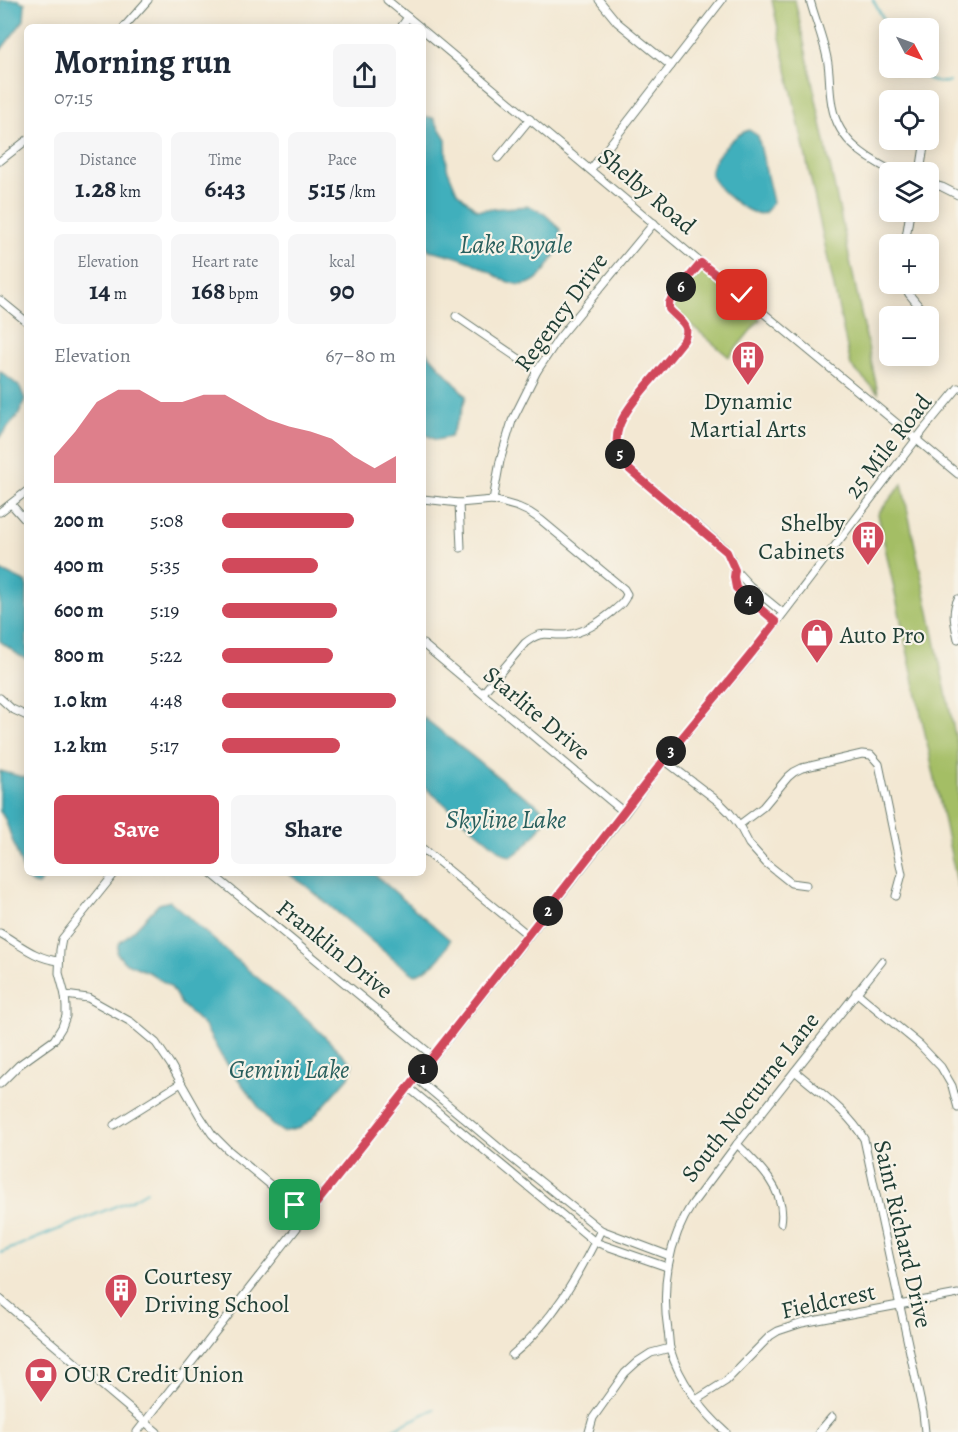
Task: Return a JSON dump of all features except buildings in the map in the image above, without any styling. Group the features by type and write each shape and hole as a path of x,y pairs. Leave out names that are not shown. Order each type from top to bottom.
{"street":[{"path":"127,24 148,0"},
{"name":"Shelby Road","path":"387,0 416,24"},
{"path":"599,0 617,22 671,66"},
{"path":"591,169 722,0"},
{"path":"810,0 828,60 832,110 838,128 860,152 879,164"},
{"path":"402,24 408,17"},
{"name":"Shelby Road","path":"426,32 701,263 958,474"},
{"path":"498,158 530,119"},
{"path":"0,161 24,142"},
{"path":"939,186 958,195"},
{"name":"Regency Drive","path":"493,500 500,462 512,421 537,371 559,338 654,223"},
{"path":"701,263 669,303 670,311 685,326 687,335 624,413 618,429 620,455 627,467 723,547 730,556 735,570 750,586 783,613"},
{"path":"909,294 919,306"},
{"path":"0,300 24,320"},
{"path":"456,316 537,371"},
{"name":"25 Mile Road","path":"137,1432 625,813 664,760 750,657 958,388"},
{"path":"0,512 24,493"},
{"path":"426,499 459,503 493,500 530,512 627,594 621,605 589,628 564,635 547,633 532,638 483,693"},
{"path":"459,503 461,548"},
{"path":"11,504 24,519"},
{"path":"735,570 736,588 776,622"},
{"path":"958,599 954,608 958,639"},
{"name":"Starlite Drive","path":"426,646 625,813"},
{"path":"0,698 12,709 24,715"},
{"path":"739,825 763,807 794,772 832,760 862,754 871,755 879,764 902,874 896,896"},
{"path":"664,760 719,802 739,825 749,844 766,863 791,883 806,885"},
{"path":"426,851 528,936"},
{"path":"0,1084 19,1065 55,1039 62,1027 66,1016 65,994 59,973 63,939 113,876"},
{"name":"Franklin Drive","path":"215,876 433,1056"},
{"path":"0,933 29,951 48,960 59,961"},
{"name":"South Nocturne Lane","path":"726,1432 696,1400 670,1348 665,1314 667,1267 670,1256 686,1212 736,1144 882,961"},
{"path":"856,992 920,1045 941,1067 952,1086 958,1108"},
{"path":"65,994 88,998 138,1028 156,1043 212,1134 307,1215"},
{"name":"Saint Richard Drive","path":"795,1071 845,1113 864,1139 925,1432"},
{"path":"416,1078 601,1230 670,1256"},
{"path":"114,1125 181,1083"},
{"path":"409,1088 595,1242 667,1267"},
{"path":"429,1104 436,1095"},
{"path":"736,1144 757,1163 771,1183 781,1204 783,1214 781,1223"},
{"path":"504,1166 510,1157"},
{"path":"512,1355 537,1332 556,1307 572,1284 601,1230"},
{"name":"Fieldcrest","path":"696,1400 726,1381 764,1341 778,1331 802,1323 958,1294"},
{"path":"0,1299 157,1432"},
{"path":"589,1432 593,1418 625,1373 651,1353 670,1348"},
{"path":"819,1432 832,1417"}],"green space":[{"path":"772,0 795,0 878,393 851,366"},
{"path":"701,273 760,319 729,357 673,307 674,302"},
{"path":"902,484 958,749 958,887 878,514"}],"water":[{"path":"0,0 17,0 25,3 24,20 0,51"},
{"name":"Lake Royale","path":"426,117 433,118 446,139 447,168 457,192 477,210 529,206 544,213 560,229 559,243 550,263 541,275 523,285 513,284 468,261 429,250 426,244"},
{"path":"749,130 758,136 773,202 768,210 758,214 733,201 713,180 711,174 713,164 723,149 738,135"},
{"path":"426,351 466,396 450,437 436,440 426,435"},
{"path":"0,371 20,387 24,402 19,414 0,437"},
{"path":"0,570 24,582 24,658 0,641"},
{"name":"Skyline Lake","path":"426,719 547,814 533,837 512,856 498,849 426,789"},
{"path":"0,771 24,777 24,873 5,819 0,811"},
{"path":"25,876 45,876 38,885 26,879"},
{"path":"292,876 376,876 450,940 444,953 436,962 415,975"},
{"name":"Gemini Lake","path":"170,901 307,1019 353,1065 349,1077 312,1119 300,1128 283,1132 271,1124 222,1057 205,1027 181,1004 171,987 150,973 124,962 117,953 118,944 159,904"}],"waterway":[{"path":"873,0 883,18"},
{"path":"927,78 933,81 949,82"},
{"path":"0,1253 131,1200 147,1191"},
{"path":"388,1432 434,1409"}],"place":[{"name":"Dynamic Martial Arts","path":"748,386"},
{"name":"Shelby Cabinets","path":"868,566"},
{"name":"Auto Pro","path":"817,664"},
{"name":"Courtesy Driving School","path":"121,1319"},
{"name":"OUR Credit Union","path":"41,1403"}],"route":[{"path":"295,1205 307,1215 625,813 664,760 750,657 776,622 736,588 735,570 730,556 723,547 630,470 620,455 618,445 618,429 624,413 687,335 683,323 669,309 672,297 701,263 742,295"}]}
